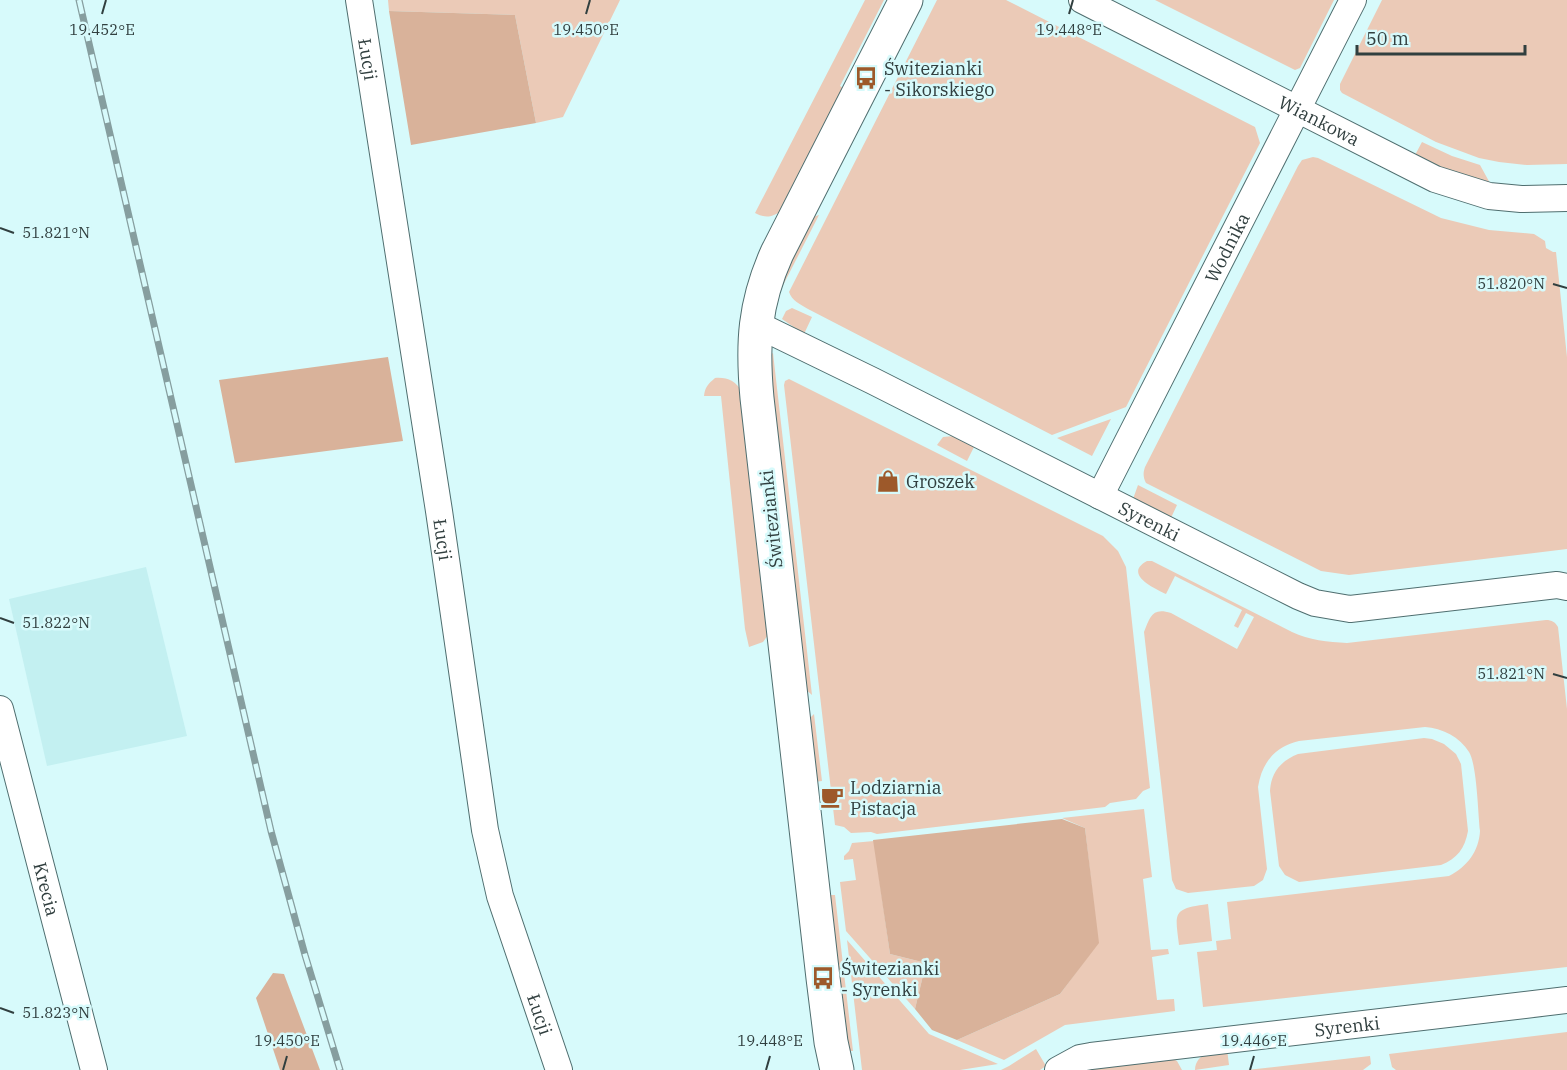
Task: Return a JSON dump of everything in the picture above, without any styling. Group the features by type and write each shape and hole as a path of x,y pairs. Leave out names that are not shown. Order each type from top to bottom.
{"street":[{"name":"Łucji","path":"359,0 439,512 485,830 500,896 560,1070"},
{"name":"Świtezianki","path":"837,1070 824,988 758,409 754,368 756,324 765,281 784,237 906,0"},
{"name":"Wiankowa","path":"1082,0 1435,179 1489,196 1521,199 1567,198"},
{"name":"Wodnika","path":"1100,496 1353,0"},
{"name":"Syrenki","path":"756,324 1315,603 1350,609 1557,585 1567,587"},
{"name":"Krecia","path":"0,709 94,1070"},
{"name":"Syrenki","path":"1059,1070 1080,1058 1090,1056 1567,1000"}],"shaded area":[{"path":"388,0 620,0 563,117 536,123 515,15 389,11"},
{"path":"865,0 884,0 840,86 845,89 782,211 769,216 755,213"},
{"path":"937,0 1006,0 1255,127 1260,143 1126,407 1052,435 808,309 794,300 789,292"},
{"path":"1155,0 1334,0 1300,68 1295,70"},
{"path":"1382,0 1567,0 1567,164 1527,165 1479,158 1436,142 1342,93 1340,84"},
{"path":"389,11 515,15 536,123 411,145"},
{"path":"1422,142 1452,156 1480,165 1491,185 1471,180 1414,157"},
{"path":"1313,157 1441,218 1489,230 1534,234 1545,241 1546,248 1556,252 1567,357 1567,549 1349,575 1321,571 1146,483 1145,467 1298,166 1302,160"},
{"path":"819,215 775,301 775,295 810,218"},
{"path":"792,308 812,317 804,334 782,319 786,311"},
{"path":"773,353 812,695 804,688 769,356"},
{"path":"388,357 403,441 235,463 219,380"},
{"path":"715,378 731,380 742,392 768,635 763,642 749,647 745,629 721,396 704,396 707,386"},
{"path":"789,379 1103,536 1118,551 1126,567 1150,788 1143,791 1136,799 1110,803 1105,807 877,834 851,833 844,827 835,825 784,385"},
{"path":"1111,419 1092,456 1057,438"},
{"path":"954,436 975,445 967,461 937,445 943,437"},
{"path":"1138,485 1177,505 1170,520 1133,499"},
{"path":"1147,561 1152,561 1292,632 1326,641 1347,643 1552,621 1558,627 1567,709 1567,967 1203,1007 1197,952 1217,950 1216,941 1231,939 1227,902 1449,876 1471,858 1479,838 1475,778 1472,758 1461,742 1444,731 1431,728 1299,741 1283,747 1271,757 1260,778 1258,787 1267,869 1263,880 1254,886 1188,893 1176,889 1172,880 1144,632 1156,612 1165,611 1237,649 1254,617 1246,613 1238,628 1234,626 1242,610 1175,576 1166,594 1139,576 1140,566"},
{"path":"146,567 187,736 47,766 9,599"},
{"path":"814,714 822,781 814,782 810,718"},
{"path":"1424,738 1444,744 1456,754 1461,764 1468,831 1465,843 1456,856 1441,865 1299,882 1285,875 1279,866 1270,791 1272,778 1282,764 1298,754"},
{"path":"1144,809 1152,877 1143,879 1151,950 1168,949 1169,954 1152,957 1157,1000 1174,999 1175,1011 1065,1025 1004,1060 957,1040 1060,994 1098,943 1085,828 1062,818"},
{"path":"1062,819 1085,828 1099,943 1060,994 957,1040 932,1030 915,1009 926,963 890,954 873,840"},
{"path":"874,841 890,954 926,963 915,1009 846,931 840,882 856,880 853,859 844,860 844,856 852,843"},
{"path":"827,895 835,895 853,1051 846,1051"},
{"path":"1208,904 1212,941 1179,945 1178,914 1188,908"},
{"path":"847,940 929,1034 998,1064 960,1070 862,1070"},
{"path":"273,973 284,974 320,1070 280,1070 256,998"},
{"path":"1567,1032 1567,1070 1396,1070 1392,1067 1389,1054"},
{"path":"1036,1049 1046,1066 1040,1070 1001,1070 1009,1066"},
{"path":"1227,1049 1229,1065 1195,1070 1202,1056"},
{"path":"1370,1056 1371,1064 1363,1070 1247,1070"},
{"path":"1171,1058 1177,1061 1182,1070 1077,1070"}],"railway":[{"path":"79,0 271,831 340,1070"}],"place":[{"name":"Świtezianki - Sikorskiego","path":"866,78"},
{"name":"Groszek","path":"888,481"},
{"name":"Lodziarnia Pistacja","path":"832,797"},
{"name":"Świtezianki - Syrenki","path":"823,978"}]}
